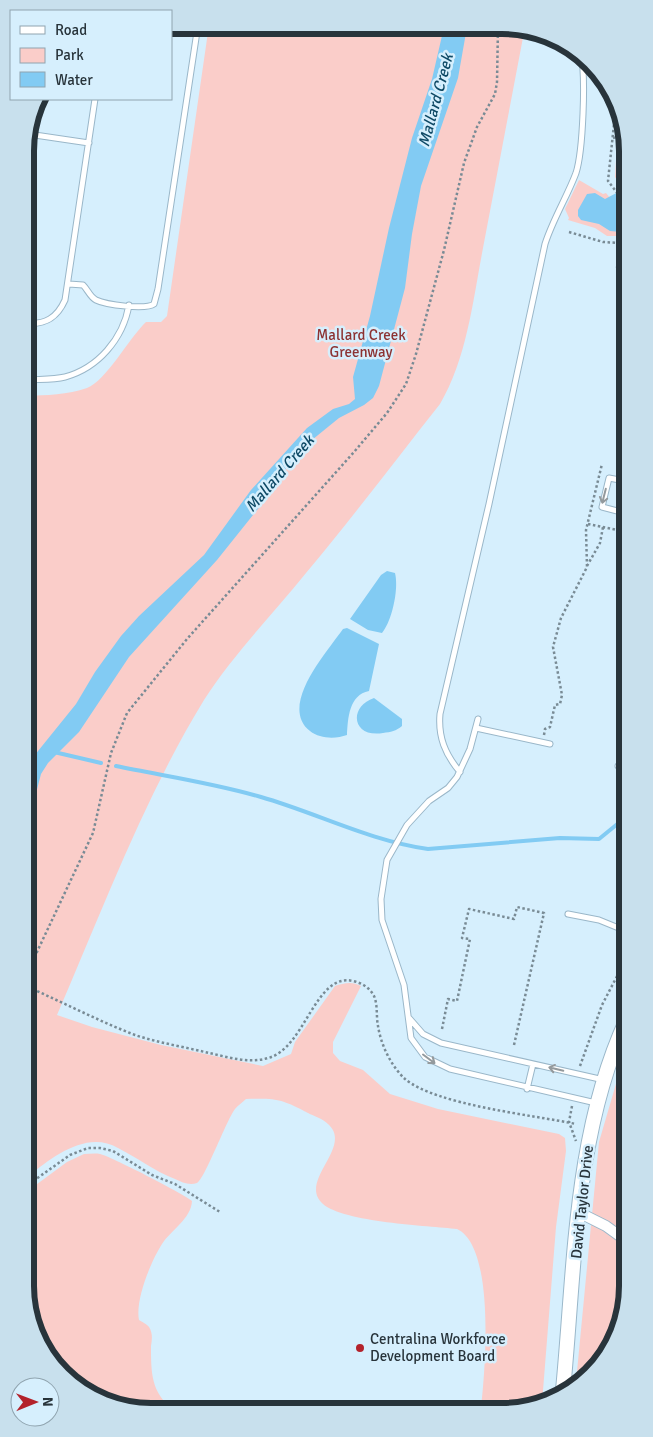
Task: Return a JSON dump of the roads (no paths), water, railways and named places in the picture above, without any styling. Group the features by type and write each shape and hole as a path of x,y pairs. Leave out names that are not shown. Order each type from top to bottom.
{"street":[{"name":"David Taylor Drive","path":"563,1386 585,1164 597,1103 619,1040"},
{"path":"580,1213 606,1226 619,1235"}],"lane":[{"path":"69,284 83,285 91,296 98,301 129,305 149,306 154,304 197,34"},
{"path":"460,772 449,759 443,746 440,734 440,714 489,504 546,244 555,217 576,171 584,77 583,66"},
{"path":"34,324 39,324 53,317 65,300 69,284 96,100"},
{"path":"35,135 89,143"},
{"path":"34,379 64,377 88,366 104,354 116,339 126,320 129,305"},
{"path":"619,480 609,478 602,507 619,511"},
{"path":"478,719 470,749 460,772 448,788 429,802 407,825 387,860 381,899 382,920 404,985 411,1038 421,1053 434,1064 527,1089 597,1103"},
{"path":"476,728 550,744"},
{"path":"568,914 599,920 619,928"},
{"path":"408,1018 423,1034 441,1043 604,1080"},
{"path":"527,1089 532,1064"}],"water":[{"name":"Mallard Creek","path":"442,34 466,34 458,78 421,186 405,288 379,386 373,398 339,418 307,444 287,467 265,500 217,560 129,657 79,732 48,763 41,774 34,801 34,756 76,704 95,672 121,636 139,616 204,555 251,490 307,428 333,409 349,404 355,399 353,377 370,316 389,228 412,138 432,79"},
{"path":"619,192 619,232 610,231 599,224 581,220 578,216 578,210 587,194 595,193 605,199"},
{"path":"387,571 395,573 396,587 392,613 382,633 368,630 350,619 381,575"},
{"path":"347,628 379,644 369,691 357,697 351,708 347,735 333,738 323,737 310,731 302,720 299,708 302,694 308,679 317,665 343,629"},
{"path":"374,698 402,719 402,726 391,732 373,733 365,731 360,726 357,721 357,714 360,708"}],"waterway":[{"path":"54,752 101,763"},
{"path":"116,766 243,792 385,840 428,849 560,838 599,839 619,823"}],"place":[{"name":"Centralina Workforce Development Board","path":"360,1348"}],"park label":[{"name":"Mallard Creek Greenway","path":"361,344"}]}
